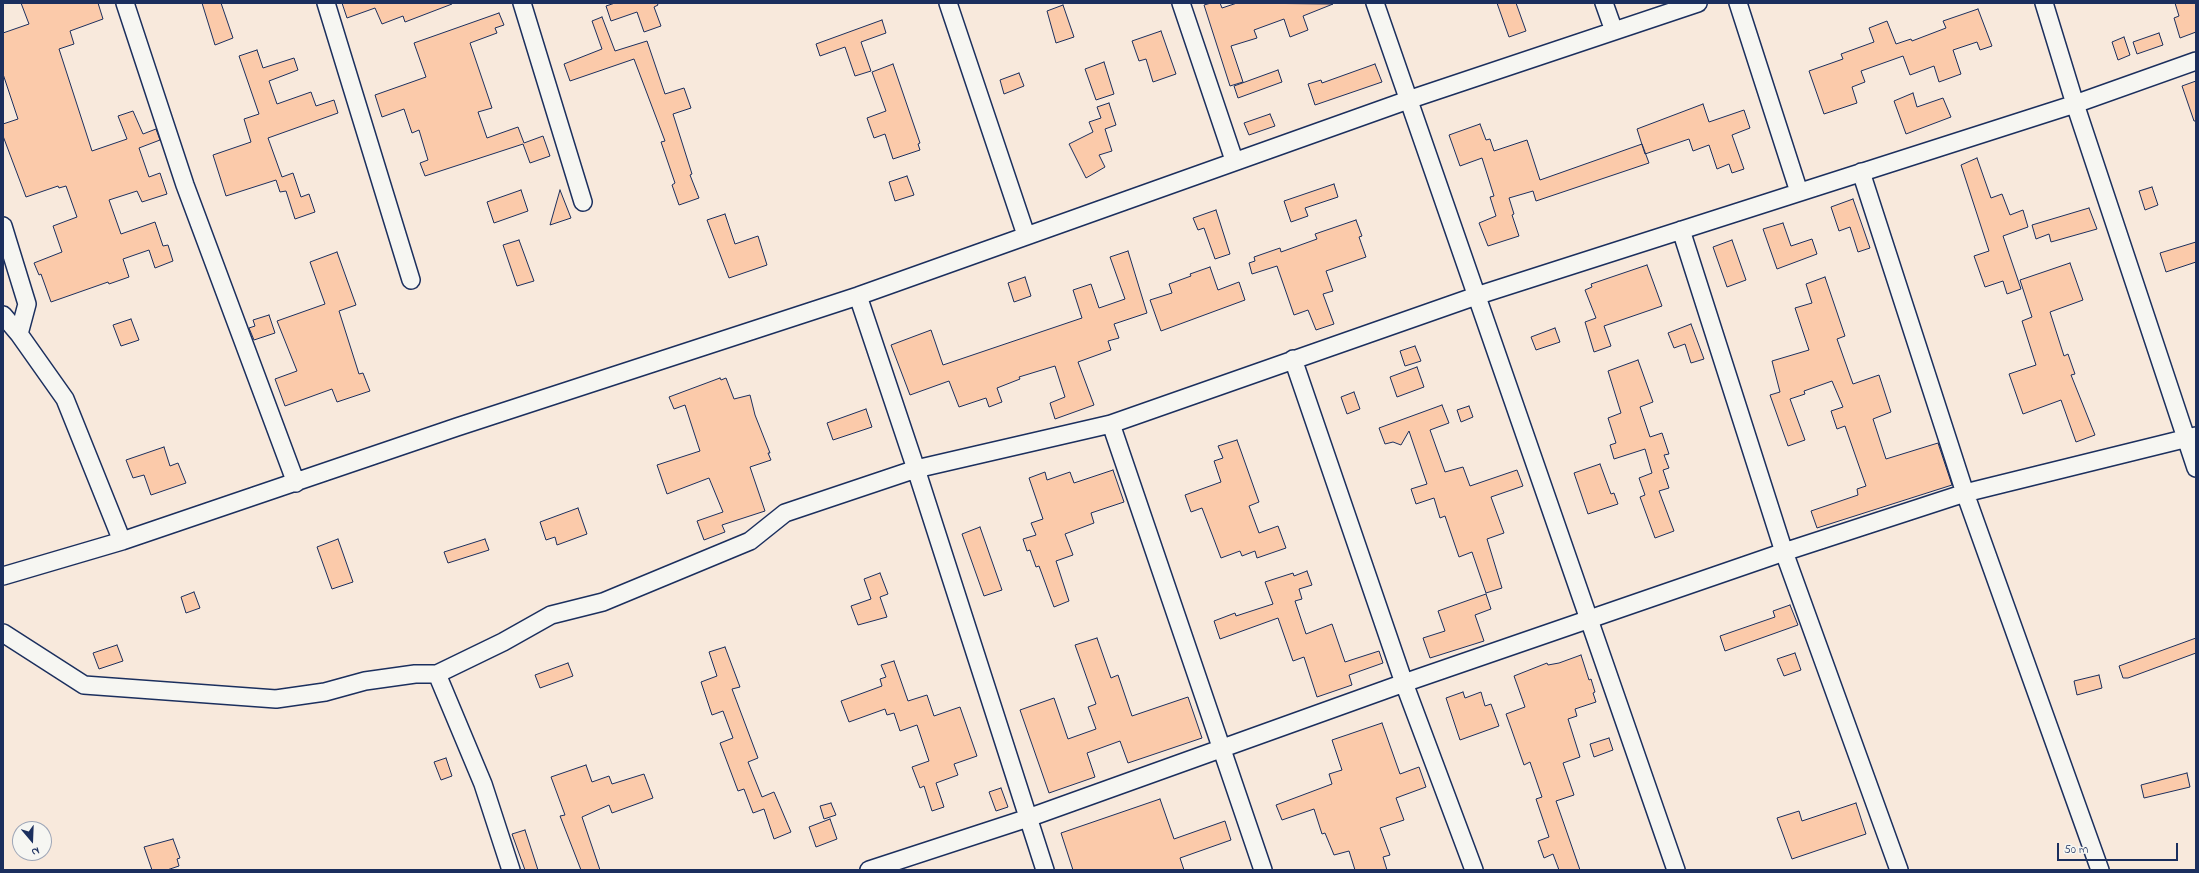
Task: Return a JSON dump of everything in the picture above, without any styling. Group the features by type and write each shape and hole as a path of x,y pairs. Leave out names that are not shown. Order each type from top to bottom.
{"street":[{"path":"125,3 185,185 296,483"},
{"path":"326,3 411,280"},
{"path":"522,3 583,202"},
{"path":"948,3 1026,235"},
{"path":"1181,3 1234,160"},
{"path":"1375,3 1676,870"},
{"path":"1604,3 1614,31"},
{"path":"3,576 122,542 457,427 858,296 1234,160 1698,3"},
{"path":"1738,3 1798,192"},
{"path":"2044,3 2075,104 2191,438 2196,468"},
{"path":"3,633 84,686 276,699 325,692 365,681 416,674 437,674 551,615 603,602 750,542 785,513 916,469 1111,424 1476,296 2075,104 2196,60"},
{"path":"1861,172 1965,494 2100,870"},
{"path":"3,226 28,304 19,334"},
{"path":"1681,230 1784,552 1899,870"},
{"path":"858,296 916,469 1045,870"},
{"path":"3,315 19,334 65,400 122,542"},
{"path":"1293,359 1404,683 1474,870"},
{"path":"1111,424 1263,870"},
{"path":"869,870 1028,818 1404,683 1784,552 1965,494 2191,438"},
{"path":"437,674 483,784 511,870"}],"building":[{"path":"21,3 98,3 103,19 70,31 74,44 59,49 92,151 127,139 118,116 133,111 143,134 156,129 160,140 139,148 149,177 160,173 167,194 142,202 137,191 109,200 121,234 155,222 163,246 168,245 173,261 155,268 149,250 123,259 129,277 109,284 108,282 51,302 41,274 39,275 34,263 62,252 53,226 77,217 66,186 59,188 58,186 26,197 3,136 3,124 18,119 3,74 3,33 29,24"},
{"path":"202,3 221,3 233,38 215,45"},
{"path":"342,3 452,4 405,22 403,16 382,24 375,8 347,18"},
{"path":"615,3 657,3 658,5 654,7 661,26 644,32 637,12 611,21 606,6"},
{"path":"1220,3 1222,8 1237,3 1333,4 1303,16 1308,30 1290,37 1284,19 1254,30 1257,38 1231,46 1243,82 1230,86 1204,5"},
{"path":"1497,3 1516,3 1526,31 1509,37"},
{"path":"2175,3 2196,3 2196,32 2180,38 2174,18 2179,16"},
{"path":"1063,5 1074,37 1056,43 1047,11"},
{"path":"1978,9 1992,46 1980,50 1977,42 1953,50 1961,74 1939,82 1934,66 1910,75 1903,56 1861,71 1865,82 1852,87 1857,103 1824,114 1809,71 1843,59 1841,54 1874,42 1869,28 1887,21 1896,44 1911,39 1912,41 1946,28 1943,21"},
{"path":"499,13 504,25 495,28 497,33 470,43 492,108 478,112 487,138 518,127 524,143 543,136 550,156 530,163 523,144 425,176 420,163 428,160 419,130 412,133 404,109 382,117 375,95 426,77 414,43"},
{"path":"602,17 615,51 647,41 665,94 684,88 691,108 673,114 692,174 690,175 699,198 679,205 672,185 675,183 661,142 665,141 634,59 570,81 564,64 602,49 592,21"},
{"path":"882,20 886,33 861,42 871,71 855,76 845,47 820,56 816,44"},
{"path":"1161,31 1176,74 1153,82 1146,59 1139,61 1132,41"},
{"path":"2159,33 2163,45 2137,54 2133,42"},
{"path":"2124,37 2130,55 2118,60 2112,42"},
{"path":"257,50 263,68 294,58 298,70 269,81 277,104 311,92 316,106 334,100 338,113 268,138 282,177 293,173 301,197 309,194 315,212 295,219 286,191 280,192 276,180 226,196 213,155 251,142 244,119 259,114 239,56"},
{"path":"1104,62 1114,94 1096,100 1085,69"},
{"path":"893,64 920,143 918,144 920,150 893,159 885,134 874,138 867,118 886,111 872,72"},
{"path":"1375,64 1382,82 1315,105 1308,84 1321,80 1322,83"},
{"path":"1278,70 1282,82 1238,98 1234,86"},
{"path":"1019,73 1024,86 1004,94 1000,80"},
{"path":"2196,81 2196,121 2194,121 2182,86"},
{"path":"1913,93 1917,107 1943,98 1951,117 1906,134 1894,101"},
{"path":"1109,103 1116,125 1105,129 1112,151 1099,155 1105,167 1086,178 1069,144 1093,132 1089,122 1101,118 1097,107"},
{"path":"1703,104 1709,122 1744,110 1750,128 1732,135 1744,169 1732,173 1729,164 1717,169 1709,145 1693,151 1689,139 1645,154 1637,129"},
{"path":"1270,114 1275,126 1249,135 1244,123"},
{"path":"1480,124 1486,140 1490,139 1494,151 1527,140 1540,180 1642,144 1649,163 1536,201 1533,191 1509,198 1514,214 1512,215 1519,236 1488,246 1479,223 1496,216 1490,197 1494,196 1482,158 1460,166 1449,135"},
{"path":"1977,158 1991,198 2002,194 2010,215 2023,210 2028,227 2003,236 2021,289 2007,294 2003,281 1985,287 1974,256 1989,251 1961,165"},
{"path":"907,176 914,195 895,201 889,182"},
{"path":"1334,184 1338,197 1305,208 1308,216 1291,222 1284,201"},
{"path":"2152,187 2158,205 2145,210 2139,191"},
{"path":"521,190 528,211 494,223 487,202"},
{"path":"560,190 571,218 550,225"},
{"path":"1853,199 1870,248 1858,252 1850,227 1839,231 1831,207"},
{"path":"2089,208 2097,229 2051,242 2049,234 2036,239 2032,225"},
{"path":"1216,210 1230,254 1215,259 1204,228 1198,230 1193,218"},
{"path":"725,214 735,244 758,236 767,265 729,278 707,220"},
{"path":"1356,220 1362,236 1359,237 1366,257 1326,271 1333,291 1323,294 1334,324 1316,330 1308,310 1294,315 1277,266 1252,274 1249,263 1255,261 1254,257 1280,248 1281,252 1317,239 1315,234"},
{"path":"1783,223 1791,246 1812,239 1817,254 1777,269 1763,229"},
{"path":"519,240 534,281 517,286 503,245"},
{"path":"1732,240 1746,280 1727,287 1713,247"},
{"path":"2196,242 2196,262 2166,272 2160,253"},
{"path":"1128,251 1147,313 1114,324 1119,338 1108,341 1111,350 1078,362 1094,405 1055,419 1050,403 1065,397 1055,366 1019,377 1020,379 997,388 1002,402 989,407 986,398 959,407 949,381 910,395 891,345 931,330 943,365 1082,318 1073,290 1091,284 1099,308 1125,299 1110,257"},
{"path":"337,252 356,305 339,311 359,374 363,373 370,391 337,402 332,389 285,406 275,379 297,371 277,321 325,304 310,262"},
{"path":"2070,263 2083,300 2050,312 2064,356 2068,354 2075,374 2071,375 2095,435 2076,442 2061,400 2023,414 2009,374 2036,365 2022,321 2032,317 2020,280"},
{"path":"1647,265 1662,306 1604,326 1611,346 1594,352 1585,322 1596,318 1585,290 1592,287 1591,284"},
{"path":"1210,267 1218,290 1239,282 1245,300 1161,331 1150,300 1172,293 1169,284"},
{"path":"1025,277 1031,296 1014,302 1008,283"},
{"path":"1825,277 1845,336 1837,339 1853,384 1879,375 1891,412 1873,419 1886,459 1938,443 1952,485 1817,528 1811,511 1858,495 1857,489 1866,486 1845,426 1837,429 1831,411 1843,407 1832,381 1804,391 1805,394 1790,399 1805,440 1788,446 1770,395 1780,392 1772,361 1809,350 1795,308 1812,303 1806,284"},
{"path":"269,315 275,333 254,340 249,328 255,326 253,320"},
{"path":"131,319 139,340 121,346 113,325"},
{"path":"1691,324 1704,359 1691,363 1685,344 1674,348 1668,333"},
{"path":"1555,328 1560,342 1536,350 1531,337"},
{"path":"1415,346 1421,361 1405,366 1400,351"},
{"path":"1638,360 1653,402 1640,407 1650,437 1662,433 1669,454 1664,455 1669,468 1663,470 1669,488 1659,491 1674,531 1655,538 1640,497 1645,495 1639,478 1652,473 1645,449 1614,459 1610,445 1616,443 1608,418 1621,413 1608,371"},
{"path":"1417,367 1424,387 1397,397 1390,377"},
{"path":"720,378 721,380 726,378 734,399 750,395 755,415 770,453 768,453 771,460 750,467 765,511 722,525 725,532 704,540 697,521 723,512 709,478 667,494 657,465 700,451 685,405 674,409 669,397"},
{"path":"1354,392 1360,409 1347,414 1341,397"},
{"path":"1442,405 1449,423 1430,430 1445,472 1463,467 1470,486 1517,470 1523,486 1491,497 1504,533 1487,539 1502,588 1486,593 1472,552 1459,557 1445,516 1440,518 1434,498 1416,504 1411,489 1427,484 1409,431 1401,445 1393,442 1385,444 1379,428"},
{"path":"1469,406 1473,417 1461,422 1457,410"},
{"path":"866,409 872,427 833,440 827,423"},
{"path":"1237,440 1259,502 1249,506 1259,533 1278,526 1286,548 1257,558 1255,551 1242,556 1240,551 1221,558 1202,508 1191,512 1185,495 1221,482 1214,461 1223,458 1218,446"},
{"path":"164,447 170,466 178,463 186,483 151,495 144,475 133,478 126,460"},
{"path":"1600,464 1611,494 1614,493 1618,504 1588,514 1574,473"},
{"path":"1113,470 1124,502 1091,513 1094,523 1065,534 1073,555 1056,561 1069,601 1054,607 1039,566 1036,567 1030,550 1027,551 1023,539 1036,535 1031,523 1043,519 1029,478 1045,472 1047,480 1070,472 1074,483"},
{"path":"578,508 587,534 557,545 555,537 546,540 540,522"},
{"path":"980,527 1002,590 984,596 962,534"},
{"path":"338,539 353,582 332,589 317,547"},
{"path":"485,539 489,550 448,563 444,552"},
{"path":"1307,571 1312,585 1299,589 1302,599 1295,601 1306,634 1332,624 1345,662 1379,651 1383,663 1349,675 1352,685 1317,697 1304,657 1293,661 1278,618 1220,639 1214,621 1235,613 1236,616 1273,604 1265,582 1293,573 1294,576"},
{"path":"880,573 888,594 880,597 887,617 858,625 851,606 871,599 864,579"},
{"path":"194,592 200,608 186,613 181,597"},
{"path":"1486,594 1491,609 1475,615 1484,641 1430,658 1423,638 1445,631 1438,611"},
{"path":"1790,605 1798,625 1725,651 1720,636 1775,617 1773,611"},
{"path":"1097,638 1111,678 1118,675 1132,716 1188,697 1202,738 1128,763 1120,741 1087,753 1095,777 1049,793 1020,710 1054,698 1068,739 1096,729 1088,707 1096,704 1075,645"},
{"path":"2196,638 2196,653 2128,678 2123,678 2119,666"},
{"path":"117,645 123,661 99,669 93,653"},
{"path":"725,647 740,687 732,689 758,758 748,762 762,797 774,792 791,832 774,839 764,809 753,813 744,789 738,791 720,743 733,738 723,711 712,715 701,682 717,676 709,652"},
{"path":"1795,653 1801,670 1784,676 1777,659"},
{"path":"1581,655 1589,680 1591,679 1596,702 1575,709 1577,716 1568,719 1580,757 1563,763 1574,795 1556,801 1580,870 1559,870 1553,854 1544,858 1538,841 1549,837 1536,799 1542,797 1530,762 1524,765 1506,714 1525,707 1514,676 1547,663 1548,665 1559,663"},
{"path":"894,661 908,701 927,695 934,716 960,707 977,756 954,764 958,775 936,783 944,807 932,811 924,786 920,788 912,767 929,761 917,725 900,731 894,713 887,715 885,709 849,722 841,701 882,686 880,679 886,677 881,665"},
{"path":"568,663 573,676 540,688 535,675"},
{"path":"2099,675 2102,688 2077,695 2074,681"},
{"path":"1463,692 1465,698 1481,692 1485,706 1491,704 1499,726 1460,740 1446,698"},
{"path":"1382,723 1400,774 1419,767 1426,787 1396,798 1404,820 1380,828 1390,855 1383,857 1387,870 1355,870 1349,851 1334,855 1325,833 1322,834 1314,809 1282,820 1276,805 1332,784 1329,774 1342,770 1332,740"},
{"path":"1609,738 1613,750 1594,757 1590,744"},
{"path":"446,758 452,776 441,780 434,762"},
{"path":"586,765 592,782 609,776 612,784 644,774 653,798 612,813 609,805 582,817 600,870 581,870 560,816 565,815 551,777"},
{"path":"2187,773 2190,787 2144,798 2141,785"},
{"path":"1001,788 1008,807 996,811 989,792"},
{"path":"1160,799 1174,839 1225,821 1231,840 1180,858 1184,870 1073,870 1061,833"},
{"path":"831,803 836,815 824,819 820,806"},
{"path":"1856,803 1866,834 1792,859 1777,818 1799,811 1802,821"},
{"path":"830,819 837,839 816,847 809,827"},
{"path":"525,830 538,870 525,870 512,834"},
{"path":"173,839 180,858 177,859 179,866 167,870 152,870 144,847"}]}
